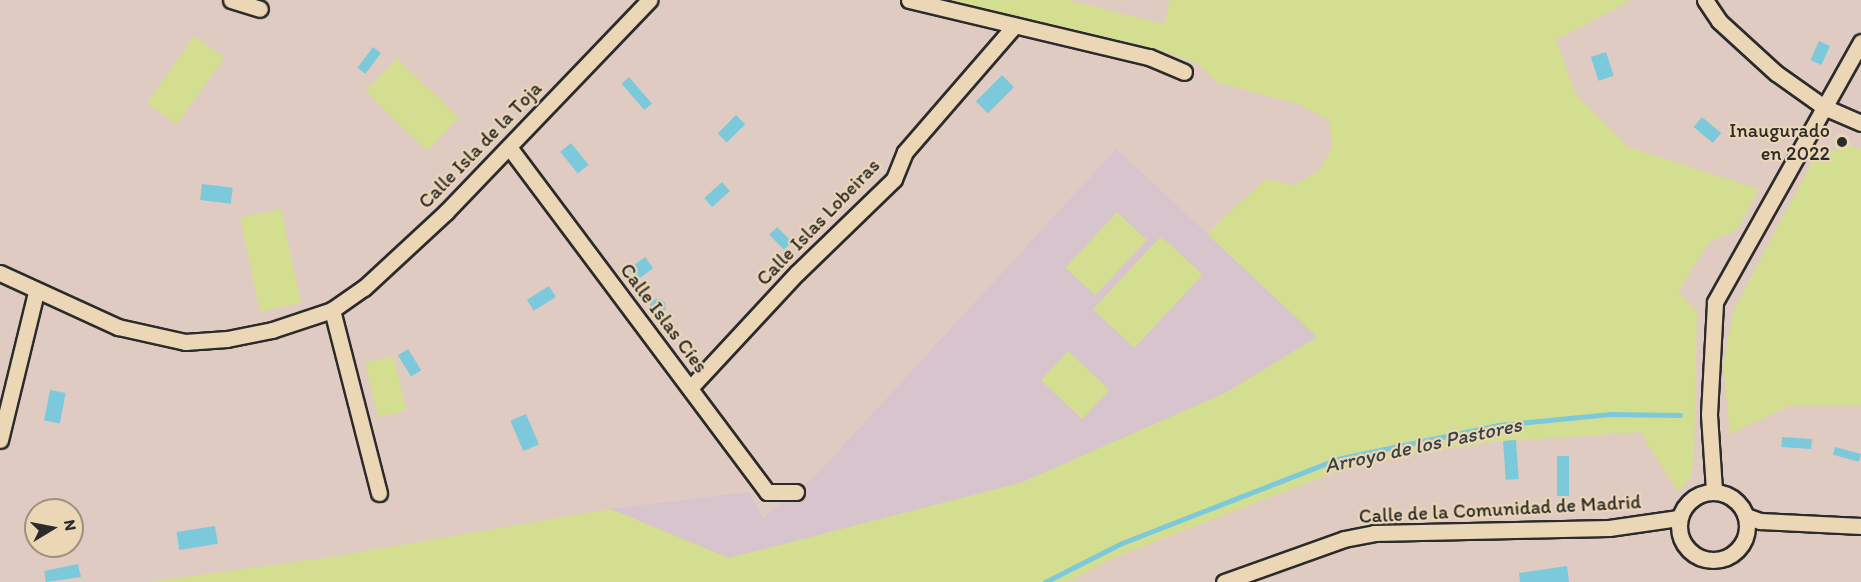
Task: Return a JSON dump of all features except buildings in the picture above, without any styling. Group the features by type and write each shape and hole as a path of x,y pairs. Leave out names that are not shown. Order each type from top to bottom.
{"street":[{"path":"231,0 260,9"},
{"name":"Calle Isla de la Toja","path":"0,273 36,292 118,327 185,342 227,339 272,330 332,310 400,256 509,147 649,0"},
{"path":"909,0 1149,57 1184,72"},
{"path":"1705,0 1719,21 1776,73 1824,107 1861,123"},
{"name":"Calle Islas Lobeiras","path":"691,387 797,273 894,179 905,152 1014,26"},
{"path":"1714,490 1709,414 1715,302 1861,42"},
{"name":"Calle Islas Cíes","path":"509,147 691,387 767,492 796,492"},
{"path":"0,440 36,292"},
{"path":"332,310 379,493"},
{"path":"1714,490 1734,498 1746,516 1746,537 1734,554 1714,561 1693,555 1680,539 1678,518 1691,498 1714,490"},
{"path":"1746,516 1760,521 1861,526"},
{"name":"Calle de la Comunidad de Madrid","path":"1224,582 1344,539 1374,533 1609,528 1678,518"}],"shaded area":[{"path":"1116,149 1318,336 1244,385 1020,483 729,558 610,509 748,492 763,518 817,474"}],"green space":[{"path":"949,0 1069,0 1164,24 1170,0 1631,0 1556,40 1577,96 1628,147 1759,189 1738,229 1708,243 1678,292 1697,311 1694,458 1690,478 1678,492 1640,432 1494,442 1406,455 1333,473 1113,558 1067,582 147,582 324,558 610,509 729,558 1020,483 1225,393 1317,337 1207,234 1265,179 1295,185 1318,171 1332,148 1329,120 1298,104 1218,83 1198,64 1158,49"},
{"path":"194,36 224,57 177,124 147,103"},
{"path":"397,58 459,118 427,151 365,91"},
{"path":"1848,145 1861,149 1861,405 1791,405 1730,434 1723,363 1734,309 1814,158"},
{"path":"281,209 301,303 260,312 240,218"},
{"path":"1117,212 1147,240 1095,296 1065,268"},
{"path":"1161,236 1203,275 1134,348 1093,309"},
{"path":"1068,351 1110,390 1082,419 1041,380"},
{"path":"393,356 407,410 378,417 365,363"}],"water":[{"path":"1819,41 1830,46 1821,65 1810,60"},
{"path":"373,47 381,53 365,74 357,68"},
{"path":"1606,52 1614,76 1599,81 1591,57"},
{"path":"1002,75 1014,87 988,113 976,101"},
{"path":"629,77 652,103 644,110 621,84"},
{"path":"736,115 745,124 727,143 718,133"},
{"path":"1702,117 1721,133 1713,143 1694,127"},
{"path":"571,143 589,165 578,174 560,152"},
{"path":"722,182 730,191 712,207 704,198"},
{"path":"202,184 233,188 231,204 200,200"},
{"path":"777,227 792,242 784,250 769,235"},
{"path":"645,257 653,268 636,281 628,269"},
{"path":"549,286 556,297 534,311 527,300"},
{"path":"658,299 664,301 666,307 664,313 658,315 652,313 650,307 652,301"},
{"path":"408,349 421,370 411,377 398,355"},
{"path":"50,390 66,393 60,423 44,420"},
{"path":"526,414 539,444 523,451 510,421"},
{"path":"1782,437 1812,439 1811,449 1781,447"},
{"path":"1516,440 1519,479 1506,480 1503,441"},
{"path":"1835,447 1861,454 1859,462 1833,455"},
{"path":"1557,456 1569,456 1569,496 1557,496"},
{"path":"215,526 218,544 179,550 176,532"},
{"path":"78,564 81,577 46,582 44,571"},
{"path":"1567,566 1569,582 1520,582 1519,573"}],"waterway":[{"name":"Arroyo de los Pastores","path":"1045,582 1122,543 1337,459 1498,425 1610,414 1680,415"}],"place":[{"name":"Inaugurado en 2022","path":"1842,142"}]}
